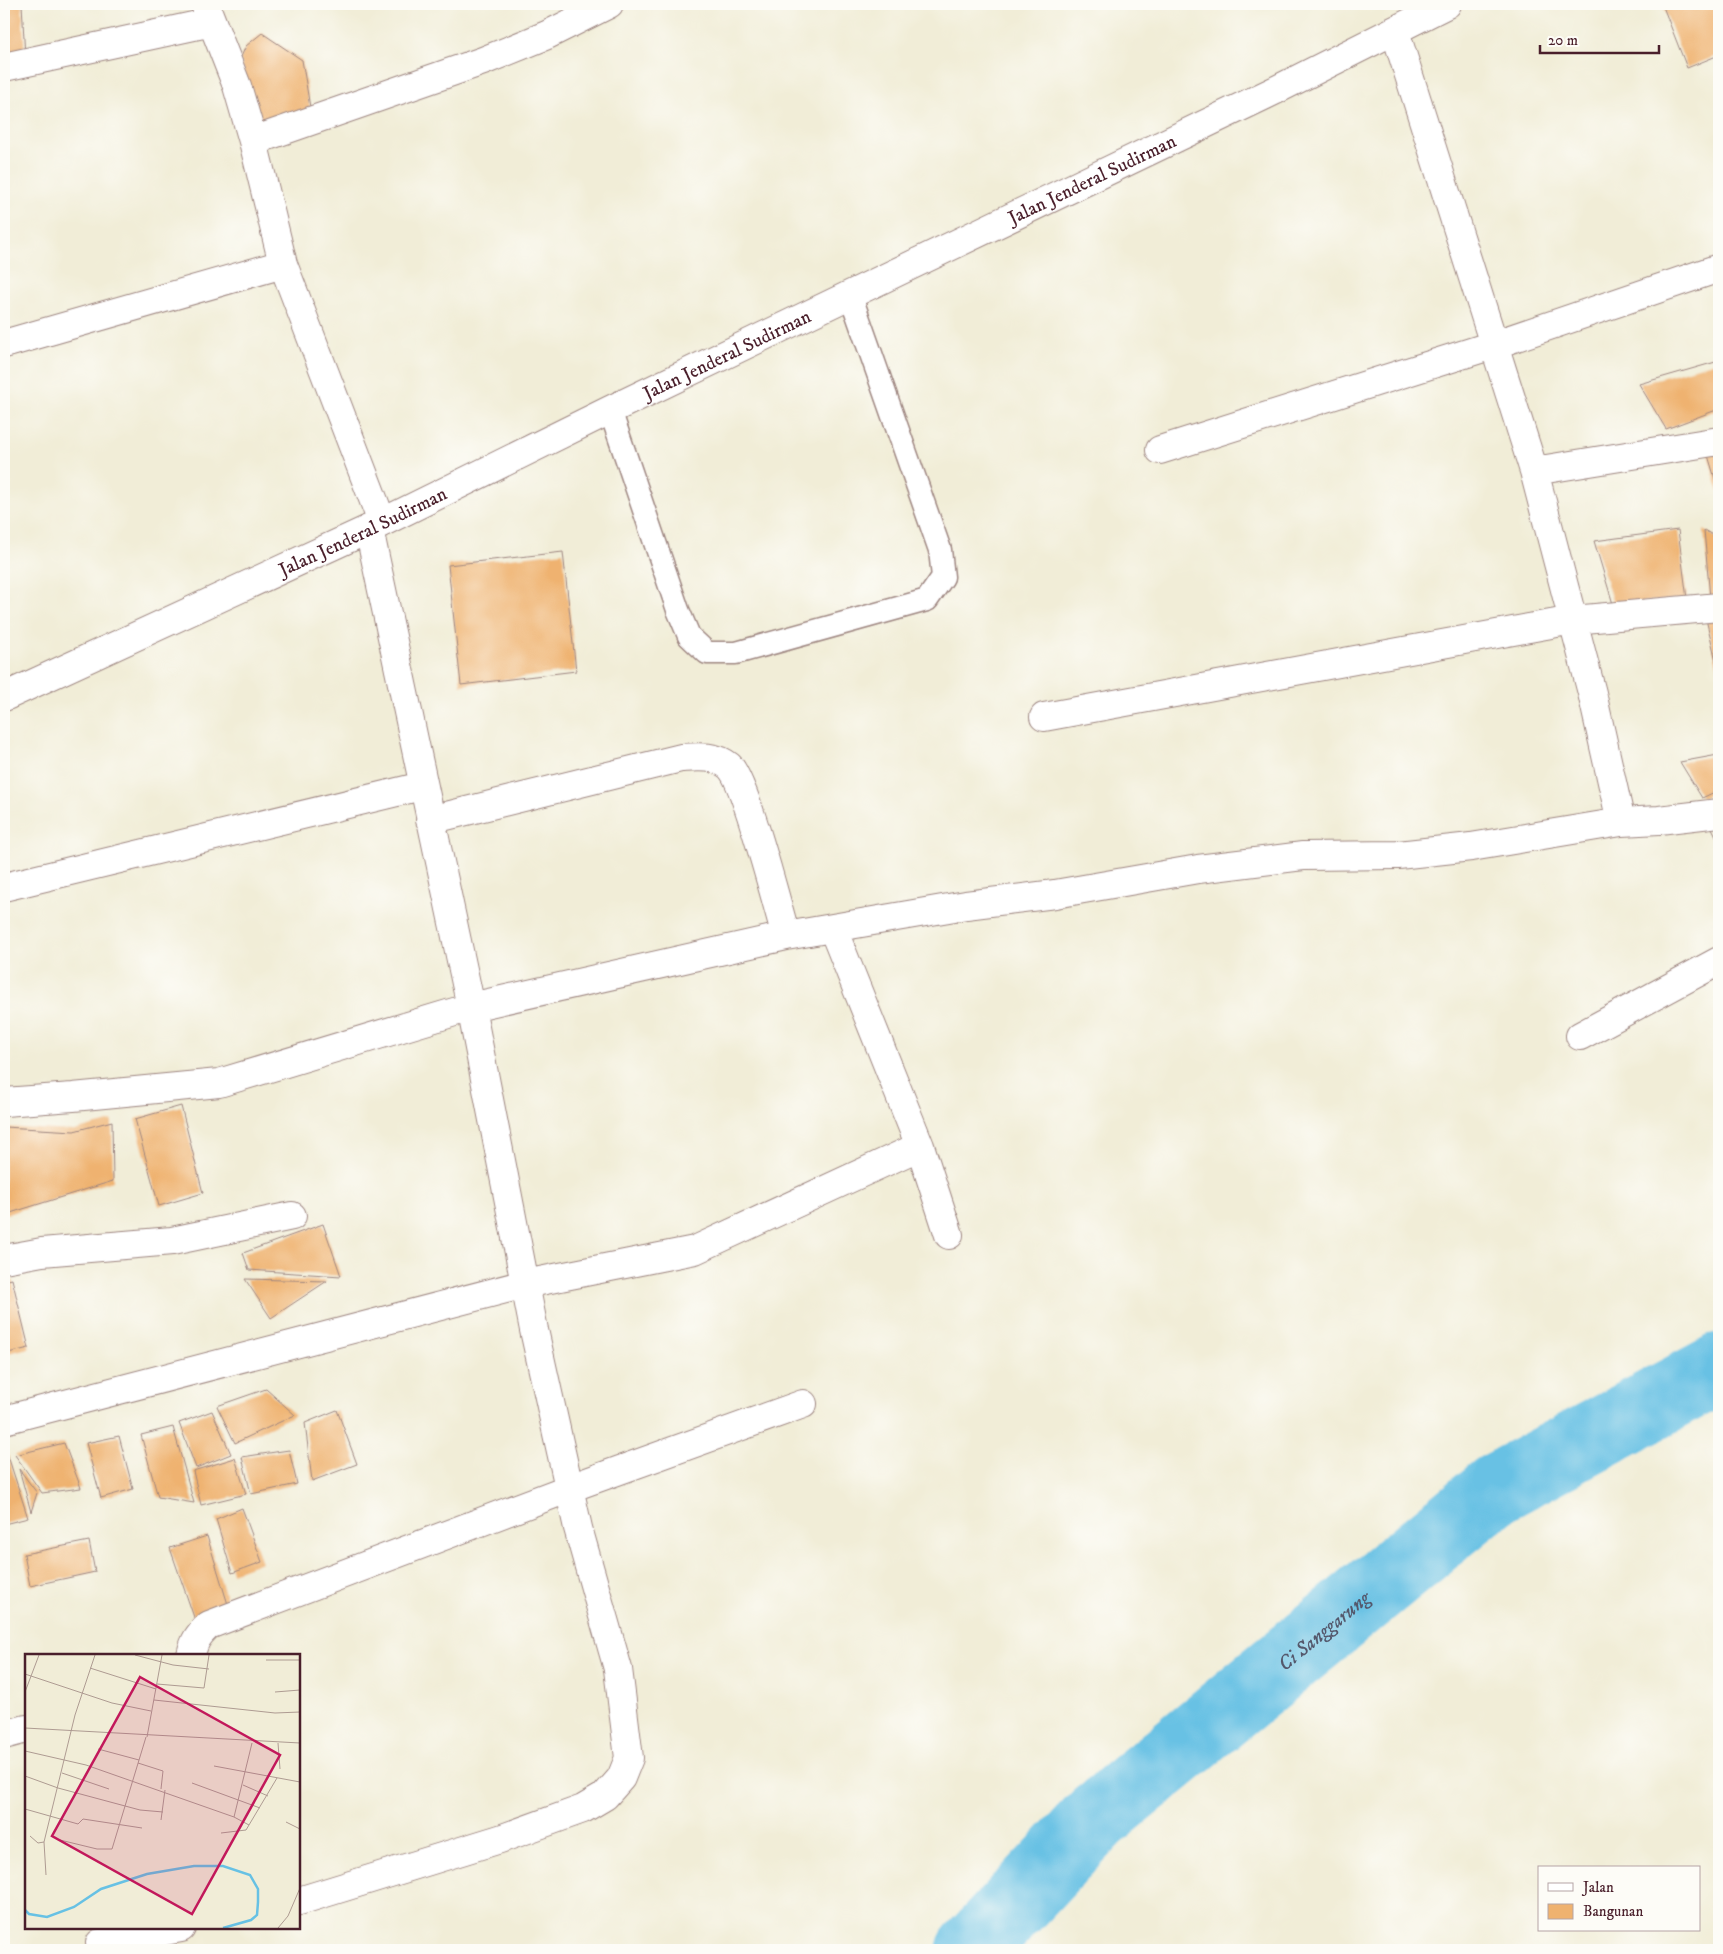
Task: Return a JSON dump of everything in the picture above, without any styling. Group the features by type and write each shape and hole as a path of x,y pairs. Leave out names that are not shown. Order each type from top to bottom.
{"street":[{"path":"253,141 483,61 547,35 609,4"},
{"name":"Jalan Jenderal Sudirman","path":"4,697 375,526 610,410 1276,90 1448,4"},
{"path":"4,67 209,13 237,86 253,141 283,264 375,526 380,576 422,786 471,1007 526,1284 578,1528 618,1669 629,1758 621,1778 605,1796 583,1809 500,1839 300,1901"},
{"path":"1395,31 1534,471 1592,693 1621,822"},
{"path":"4,344 283,264"},
{"path":"1160,450 1493,346 1719,268"},
{"path":"1534,471 1719,441"},
{"path":"1044,717 1573,620 1719,607"},
{"path":"430,820 681,758 711,757 730,767 742,790 786,936"},
{"path":"4,887 422,786"},
{"path":"4,1102 219,1083 471,1007 786,936 966,905 1055,894 1198,869 1303,856 1398,855 1471,847 1621,822 1660,820 1719,813"},
{"path":"833,929 920,1146 949,1235"},
{"path":"1580,1036 1719,961"},
{"path":"4,1420 526,1284 695,1250 920,1146"},
{"path":"4,1259 42,1252 172,1241 292,1216"},
{"path":"191,1654 194,1641 209,1625 570,1488 803,1404"},
{"path":"4,1735 25,1729"},
{"path":"100,1943 176,1929"}],"lane":[{"path":"610,410 678,610 689,636 707,653 736,653 927,600 943,577 940,550 850,294"}],"building":[{"path":"4,4 22,4 25,57 4,61"},
{"path":"1662,4 1718,4 1719,55 1687,68"},
{"path":"262,33 302,60 311,113 258,123 240,59 246,46"},
{"path":"1719,361 1719,409 1666,429 1639,384"},
{"path":"1719,451 1719,492 1707,452"},
{"path":"1678,530 1687,599 1613,604 1594,541"},
{"path":"1704,530 1719,539 1719,597 1710,598"},
{"path":"563,552 576,671 461,685 448,565"},
{"path":"1705,615 1719,616 1719,673"},
{"path":"1718,755 1719,790 1702,798 1680,762"},
{"path":"1709,822 1719,822 1719,842"},
{"path":"181,1106 203,1193 159,1206 135,1119"},
{"path":"112,1121 113,1181 7,1214 4,1210 4,1127 74,1131"},
{"path":"323,1224 341,1276 249,1270 243,1253"},
{"path":"12,1279 29,1348 4,1354 4,1281"},
{"path":"245,1279 327,1281 271,1318"},
{"path":"266,1389 295,1415 235,1443 217,1406"},
{"path":"337,1410 357,1464 312,1481 305,1423"},
{"path":"212,1411 231,1454 196,1468 179,1423"},
{"path":"173,1427 194,1503 158,1497 141,1435"},
{"path":"119,1436 133,1489 101,1498 86,1443"},
{"path":"64,1443 81,1488 42,1493 15,1455"},
{"path":"289,1450 297,1484 251,1494 242,1457"},
{"path":"4,1453 7,1453 28,1518 4,1524"},
{"path":"235,1458 246,1494 201,1505 193,1471"},
{"path":"19,1469 37,1493 31,1512"},
{"path":"242,1508 262,1562 232,1573 216,1519"},
{"path":"207,1536 230,1611 196,1623 170,1548"},
{"path":"89,1541 95,1572 30,1586 24,1554"}],"waterway":[{"name":"Ci Sanggarung","path":"972,1950 1097,1817 1497,1488 1719,1369"}]}
